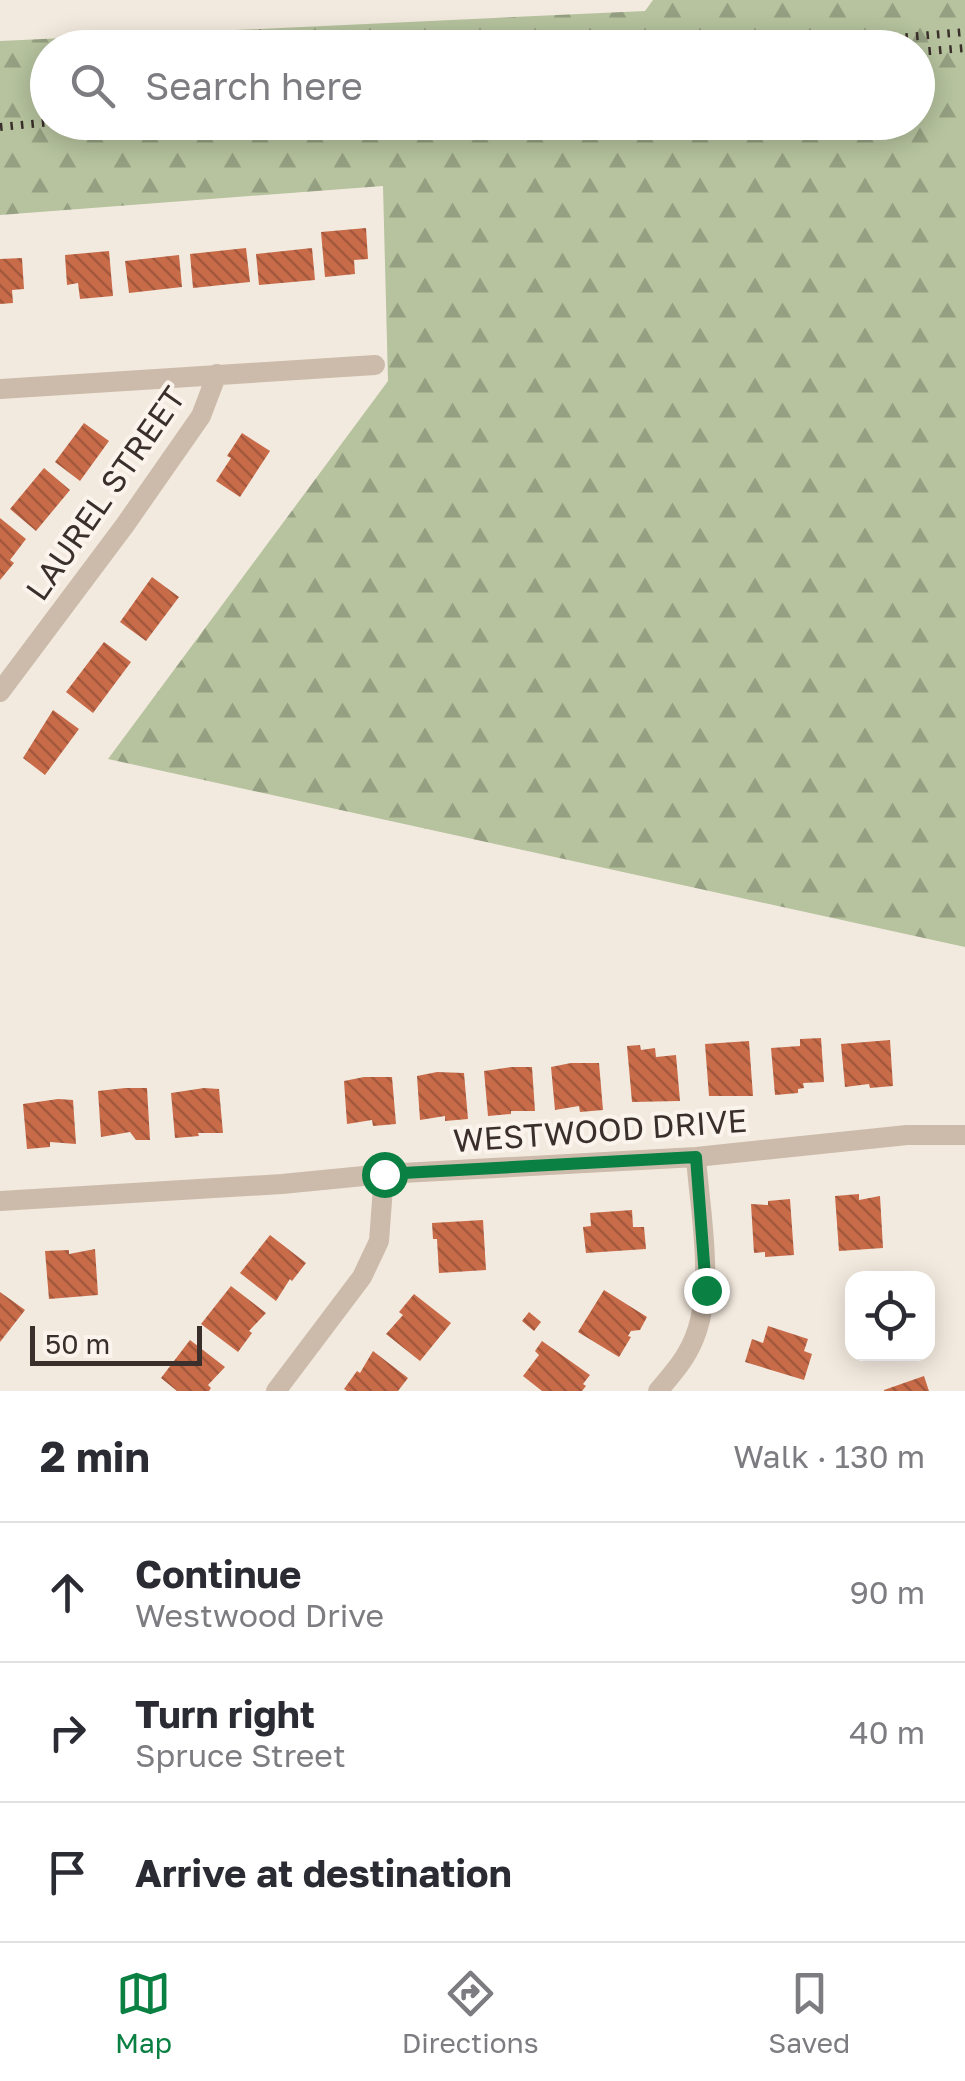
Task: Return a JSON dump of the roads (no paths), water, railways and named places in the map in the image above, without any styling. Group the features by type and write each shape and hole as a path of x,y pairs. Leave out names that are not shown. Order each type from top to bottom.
{"street":[{"path":"0,389 374,365"},
{"name":"LAUREL STREET","path":"0,692 201,416 217,374"},
{"name":"WESTWOOD DRIVE","path":"0,1201 696,1157 907,1135 965,1135"},
{"path":"658,1391 688,1352 700,1322 706,1290 696,1157"},
{"path":"276,1391 362,1277 380,1242 384,1174"}],"railway":[{"path":"935,35 965,32"},
{"path":"935,51 965,48"},
{"path":"0,127 30,124"}]}
